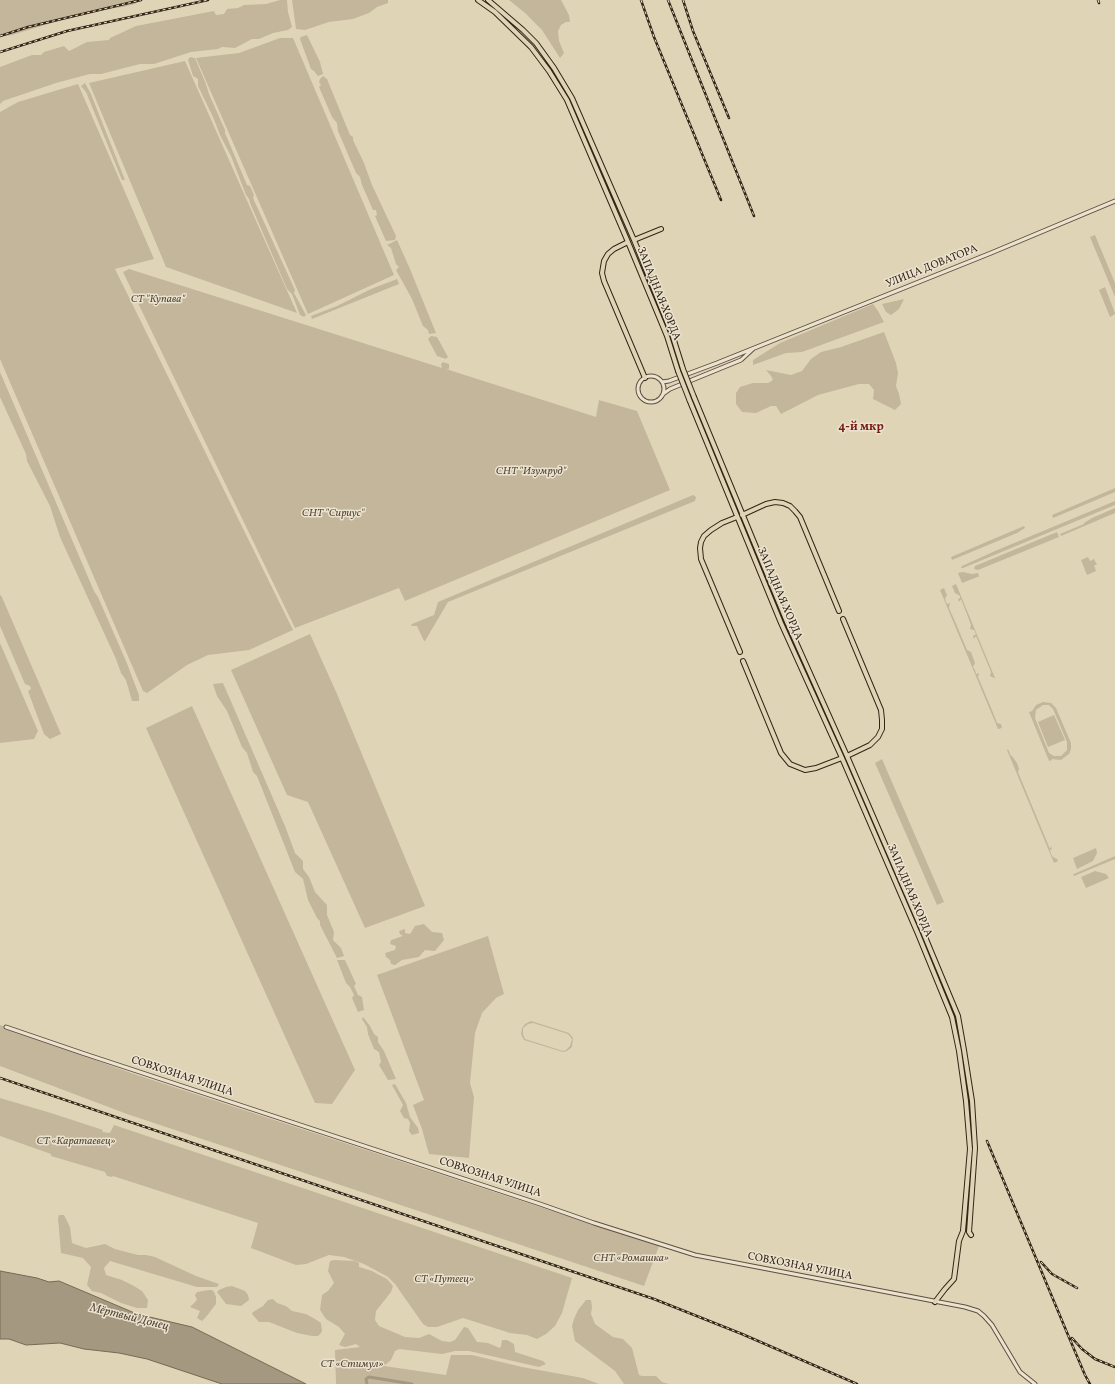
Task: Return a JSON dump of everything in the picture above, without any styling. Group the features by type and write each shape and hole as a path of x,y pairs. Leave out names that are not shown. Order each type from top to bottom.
{"highway":[{"name":"ЗАПАДНАЯ ХОРДА","path":"478,0 495,12 520,35 535,52 567,100 667,336 678,371 736,517 792,648 842,758 952,1017 959,1051 966,1101 970,1149 963,1232 960,1240 954,1279 945,1288 935,1302"},
{"name":"ЗАПАДНАЯ ХОРДА","path":"488,0 536,43 563,82 572,98 634,240 672,334 694,397 797,646 847,756 958,1016 972,1101 975,1148 970,1234"},
{"path":"634,240 661,229"},
{"path":"628,242 614,249 608,254 604,260 602,273 645,378"},
{"path":"742,515 766,504 775,502 790,506 800,517 839,611"},
{"path":"736,517 722,523 704,536 700,548 701,559 740,652"},
{"path":"843,619 881,710 882,720 882,729 878,737 870,745 847,756"},
{"path":"743,661 782,753 790,764 805,770 816,768 842,758"}],"street":[{"name":"УЛИЦА ДОВАТОРА","path":"662,382 669,381 754,348 991,253 1115,201"},
{"name":"УЛИЦА ДОВАТОРА","path":"663,394 670,389 741,360 754,348"},
{"path":"653,376 662,382 664,389 663,394 661,398 654,402 648,402 639,394 638,388 640,382 645,378 653,376"},
{"name":"СОВХОЗНАЯ УЛИЦА","path":"6,1027 89,1056 688,1253 742,1265 965,1307 978,1311 992,1325 1020,1372 1035,1384"}],"green space":[{"path":"0,0 140,0 135,4 91,11 12,35 0,37"},
{"path":"280,0 287,0 288,12 292,27 288,30 273,33 259,39 252,39 235,48 222,47 218,49 191,52 154,64 140,64 101,74 90,74 56,83 3,101 0,104 0,67 32,55 41,55 44,52 64,46 69,51 87,42 109,40 110,38 136,26 214,11 216,15 224,14 227,9 238,8 244,5 266,4"},
{"path":"292,0 388,0 388,3 353,19 329,22 305,30 296,29"},
{"path":"509,0 561,0 569,15 570,22 566,22 561,25 558,31 559,41 564,53 560,58 542,30"},
{"path":"307,35 320,62 323,74 318,76 311,69 300,39 301,37"},
{"path":"280,38 293,38 394,275 308,314 196,58 239,53"},
{"path":"190,57 195,58 247,185 250,186 254,195 253,198 295,290 294,293 306,315 304,317 300,315 292,294 287,289 246,195 231,156 198,86 198,79 193,76 188,60"},
{"path":"185,61 297,313 166,267 89,83"},
{"path":"323,76 327,79 350,135 353,137 372,185 396,236 395,240 386,241 375,216 377,215 376,210 373,210 360,177 356,173 338,131 337,123 332,117 319,87 321,85 319,82 320,79"},
{"path":"85,83 91,94 125,180 122,180 86,92 81,86"},
{"path":"78,84 154,259 115,269 293,630 249,650 208,655 187,665 147,693 143,691 0,359 0,112 18,102"},
{"path":"1095,235 1115,283 1115,297 1090,237"},
{"path":"397,240 436,333 429,334 428,330 423,326 412,299 396,270 399,267 396,264 391,248 387,245"},
{"name":"СНТ \"Изумруд\"","path":"129,269 442,368 441,364 443,362 449,364 449,369 446,369 596,417 599,400 637,411 670,490 405,601 399,588 295,628 123,272"},
{"path":"397,279 399,284 312,319 311,316"},
{"path":"1105,287 1115,313 1110,317 1099,290"},
{"path":"904,299 899,309 891,315 886,312 882,304"},
{"path":"873,304 884,322 802,352 786,353 753,365 753,360 780,343"},
{"path":"884,332 896,363 898,373 896,386 901,404 895,410 873,399 874,390 869,384 859,384 818,395 781,414 776,406 771,406 756,413 742,412 736,404 736,393 740,387 753,383 768,383 773,380 766,370 791,375 802,371 811,359 821,352 841,347"},
{"path":"431,336 437,337 448,357 446,359 437,356 428,339"},
{"path":"0,372 94,591 126,661 139,695 139,701 132,701 126,680 121,673 60,537 50,506 27,461 26,454 0,397"},
{"path":"1115,488 1115,492 1053,518 1052,515"},
{"path":"693,495 696,497 695,501 448,602 425,641 417,626 411,626 412,624 434,615 438,602"},
{"path":"1115,501 1115,505 961,568 962,566 995,551"},
{"path":"1115,508 1115,513 1061,536 1060,534 1084,524 1092,518"},
{"path":"1024,526 1025,528 1017,533 952,560 951,557"},
{"path":"1057,532 1059,537 978,570 974,569 975,566"},
{"path":"1088,557 1090,561 1094,559 1097,565 1094,565 1096,571 1087,575 1081,560"},
{"path":"963,572 972,574 978,573 980,576 962,583 958,573"},
{"path":"956,584 995,678 990,676 991,672 976,636 974,639 973,636 976,634 974,630 970,629 971,625 961,599 959,602 958,599 960,596 955,593 952,586"},
{"path":"944,588 947,595 945,599 946,602 947,604 950,603 949,608 967,650 971,652 975,663 973,667 976,674 979,673 978,677 997,723 1001,724 1002,728 998,729 940,590"},
{"path":"1,595 61,734 50,739 44,734 28,691 31,689 30,686 25,684 0,626"},
{"path":"310,634 337,694 425,906 365,928 308,802 287,795 231,670"},
{"path":"0,643 38,731 34,739 0,743"},
{"path":"223,683 285,826 295,853 303,861 303,869 309,877 315,892 327,905 327,915 334,932 333,940 341,948 344,956 337,958 320,925 320,921 308,900 303,879 295,872 257,776 253,772 247,753 242,747 227,711 217,696 213,684"},
{"path":"1043,702 1051,703 1056,708 1071,743 1069,754 1061,760 1052,759 1049,761 1029,712 1032,711 1036,705","holes":["1043,705 1049,705 1053,709 1067,742 1067,750 1061,756 1054,756 1049,753 1035,718 1036,710"]},
{"path":"192,706 355,1070 332,1104 315,1103 146,728"},
{"path":"1054,715 1065,740 1048,747 1038,722"},
{"path":"1008,749 1011,756 1017,763 1019,769 1018,772 1050,849 1051,846 1051,854 1058,861 1054,863 1007,750"},
{"path":"882,759 944,902 937,905 875,763"},
{"path":"1096,848 1097,853 1093,861 1077,869 1073,858"},
{"path":"1115,856 1115,859 1074,876 1073,875 1074,874"},
{"path":"1095,871 1106,874 1109,878 1086,888 1081,877"},
{"path":"424,924 432,932 442,933 444,940 435,951 425,950 419,957 402,960 395,965 391,964 385,953 395,950 396,946 390,944 391,940 403,936 399,931 405,929 405,933 410,934 415,926"},
{"path":"488,936 504,994 496,998 482,1013 475,1033 470,1083 474,1097 469,1158 429,1154 413,1105 424,1100 377,975"},
{"path":"337,960 345,960 356,984 354,986 358,995 362,997 364,1010 358,1012 352,998 354,995 346,983"},
{"path":"363,1017 374,1034 378,1037 378,1042 384,1051 396,1079 388,1080 379,1065 381,1062 379,1052 374,1049 367,1027 362,1019"},
{"path":"531,1021 569,1033 573,1038 572,1047 563,1052 524,1040 521,1034 522,1028 525,1024","holes":["533,1023 568,1034 572,1039 570,1046 563,1051 525,1039 523,1028 528,1024"]},
{"name":"СНТ «Ромашка»","path":"0,1025 131,1073 659,1246 644,1286 127,1114 0,1066"},
{"path":"395,1084 406,1103 410,1117 418,1128 419,1133 412,1135 409,1131 410,1123 408,1119 404,1118 400,1111 403,1105 392,1085"},
{"name":"СТ «Путеец»","path":"0,1098 103,1130 102,1132 110,1133 114,1125 572,1278 562,1313 555,1326 546,1334 537,1339 527,1335 510,1333 463,1318 437,1327 428,1327 423,1324 395,1284 388,1277 364,1264 344,1257 329,1255 306,1264 296,1265 251,1248 258,1223 113,1176 107,1176 105,1172 51,1156 51,1154 0,1136"},
{"path":"59,1215 64,1215 70,1227 72,1243 86,1248 105,1244 115,1249 138,1255 155,1257 196,1276 219,1284 217,1287 197,1287 110,1261 104,1268 106,1275 122,1280 142,1291 148,1300 147,1308 137,1308 121,1303 101,1293 92,1291 87,1285 91,1267 83,1258 61,1253"},
{"name":"СТ «Стимул»","path":"330,1261 355,1261 359,1263 359,1267 372,1271 387,1279 393,1286 391,1292 376,1311 375,1320 379,1326 405,1337 419,1338 429,1334 442,1341 450,1342 455,1340 464,1327 468,1328 477,1342 488,1343 500,1348 502,1340 507,1340 514,1344 515,1352 543,1361 546,1364 539,1367 469,1351 455,1351 442,1354 399,1349 395,1351 391,1360 385,1365 379,1362 384,1366 446,1375 451,1355 472,1355 522,1367 583,1378 599,1384 336,1384 335,1350 360,1347 356,1344 345,1347 339,1345 345,1334 339,1327 326,1319 320,1310 322,1295 328,1291 334,1283 328,1271"},
{"path":"232,1286 245,1291 249,1300 241,1306 226,1304 217,1292 226,1287"},
{"path":"209,1290 214,1292 216,1304 202,1321 197,1318 200,1311 190,1307 197,1300 195,1295 197,1292"},
{"path":"273,1299 277,1303 286,1306 292,1311 306,1314 321,1323 321,1333 318,1336 312,1336 297,1333 269,1322 259,1322 252,1314 253,1312 263,1306 268,1300"},
{"path":"586,1300 591,1300 591,1314 595,1324 613,1337 623,1339 632,1348 639,1375 656,1376 662,1382 669,1384 624,1384 615,1371 575,1341 572,1326 578,1310"}],"water":[{"name":"Мёртвый Донец","path":"0,1271 37,1278 49,1282 59,1281 137,1314 192,1327 306,1384 222,1384 147,1359 119,1353 84,1349 60,1343 26,1345 9,1339 0,1339"}],"waterway":[{"path":"367,1384 366,1379 369,1377 412,1384"}],"railway":[{"path":"0,36 28,27 141,0"},
{"path":"0,52 67,31 208,0"},
{"path":"641,0 654,37 721,200"},
{"path":"668,0 754,216"},
{"path":"683,0 693,31 729,118"},
{"path":"0,1078 654,1299 742,1334 857,1384"},
{"path":"987,1141 1090,1384"},
{"path":"1041,1262 1052,1274 1077,1288"},
{"path":"1072,1338 1082,1349 1095,1359 1115,1367"}],"district":[{"name":"4-й мкр","path":"861,428"}],"park label":[{"name":"СТ \"Купава\"","path":"158,300"},
{"name":"СНТ \"Сириус\"","path":"333,514"},
{"name":"СТ «Каратаевец»","path":"76,1142"}]}
